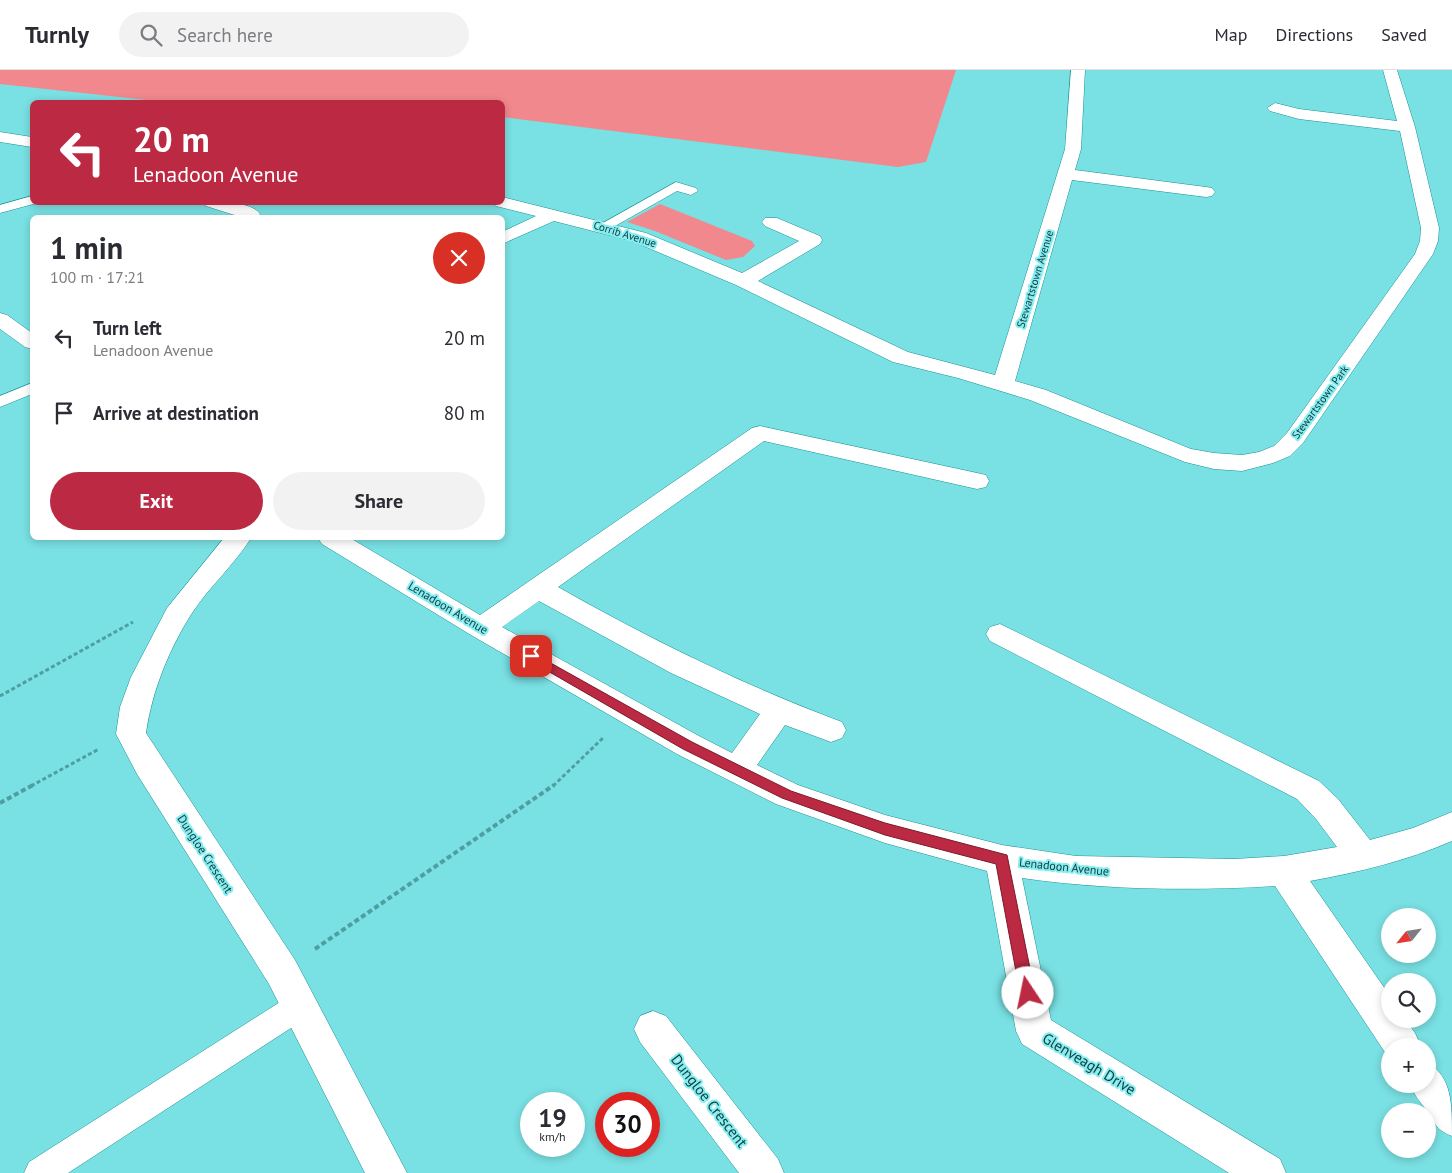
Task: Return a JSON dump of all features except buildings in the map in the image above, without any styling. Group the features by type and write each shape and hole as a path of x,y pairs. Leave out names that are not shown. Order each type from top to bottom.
{"street":[{"name":"Stewartstown Avenue","path":"1002,384 1067,174 1073,149 1078,70"},
{"name":"Stewartstown Park","path":"902,357 1002,384 1054,402 1185,455 1214,461 1242,463 1265,458 1282,451 1295,438 1351,359 1424,254 1429,241 1430,228 1407,127 1390,70"},
{"path":"1275,108 1299,114 1407,127"},
{"path":"0,137 30,142"},
{"path":"1067,174 1206,192"},
{"name":"Corrib Avenue","path":"505,203 603,227 674,250 902,357"},
{"path":"223,205 254,213"},
{"path":"505,238 552,214"},
{"path":"743,281 813,240 771,222"},
{"path":"0,319 28,333"},
{"path":"482,628 760,433 977,481"},
{"path":"131,734 135,708 145,677 181,608 236,540"},
{"name":"Lenadoon Avenue","path":"334,540 482,628 630,712 787,795 885,829 1002,860 1076,870 1152,874 1234,874 1284,871 1363,857 1418,840 1452,826"},
{"path":"538,588 644,648 701,677 779,711 832,730"},
{"path":"1000,634 1308,790 1328,809 1363,857"},
{"path":"737,770 779,711"},
{"name":"Dungloe Crescent","path":"131,734 148,765 282,972 387,1173"},
{"name":"Glenveagh Drive","path":"1002,860 1035,1031 1266,1173"},
{"path":"1284,871 1397,1038"},
{"name":"Dungloe Crescent","path":"654,1029 764,1173"},
{"path":"1436,1093 1452,1116"}],"lane":[{"path":"603,227 676,186 691,191"},
{"path":"0,208 30,200"},
{"path":"0,402 30,389"},
{"path":"40,1173 300,1005"}],"path":[{"path":"0,696 157,609 181,608"},
{"path":"282,972 550,789 630,712"},
{"path":"0,803 78,760 131,734"}],"shaded area":[{"path":"0,70 956,70 926,162 898,167 505,117 505,100 147,100 0,84"},
{"path":"660,204 752,241 755,246 743,257 726,260 655,231 627,222"}],"route":[{"path":"531,656 688,745 787,795 885,829 1002,860 1028,993"}]}
